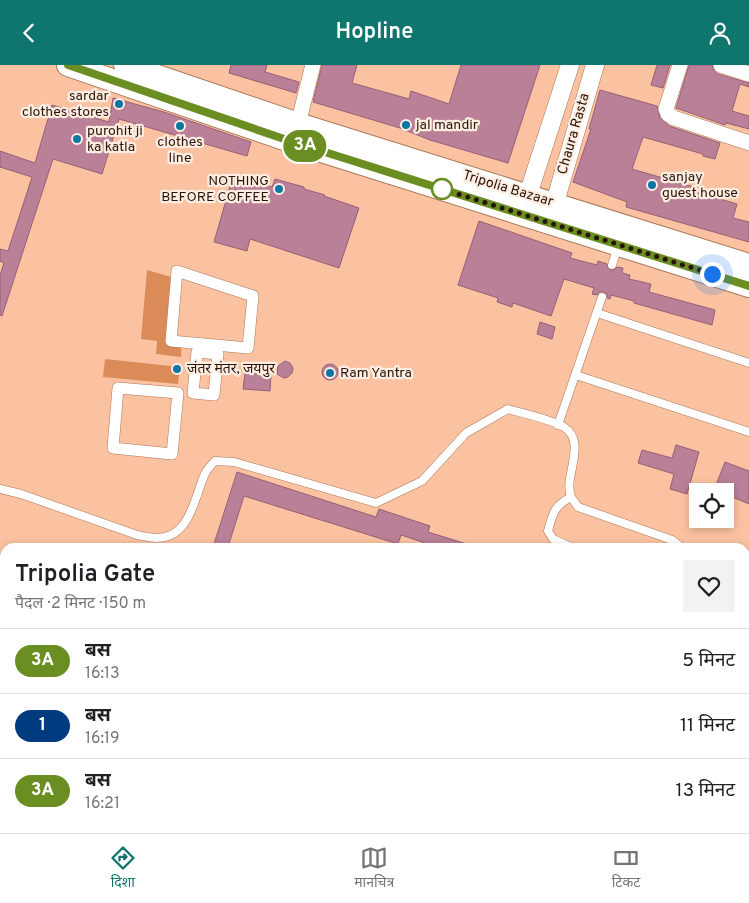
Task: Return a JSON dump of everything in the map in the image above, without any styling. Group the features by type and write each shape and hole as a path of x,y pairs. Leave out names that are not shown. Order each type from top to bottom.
{"main road":[{"name":"Tripolia Bazaar","path":"68,65 552,213 749,265"},
{"name":"Tripolia Bazaar","path":"125,65 295,133"},
{"name":"Tripolia Bazaar","path":"552,213 615,255 749,286"}],"street":[{"path":"295,133 313,65"},
{"name":"Chaura Rasta","path":"525,204 570,65"},
{"name":"Chaura Rasta","path":"552,213 595,65"},
{"path":"680,65 666,109 668,114 674,119 749,143"},
{"path":"721,65 746,70"},
{"path":"177,271 253,296 248,348 171,341 177,271"},
{"path":"118,387 178,393 172,454 113,448 118,387"}],"lane":[{"path":"558,425 602,297"},
{"path":"597,313 749,363"},
{"path":"576,375 749,433"},
{"path":"0,489 21,494 137,535 156,539 174,534 192,513 205,472 214,461 234,462 376,503 422,481 466,433 508,409 562,426 571,433 575,447 570,486 571,497 578,507 676,543"},
{"path":"562,543 553,539 548,531 552,513 560,503 571,497"}],"shaded area":[{"path":"147,270 171,277 167,339 182,340 181,357 156,354 157,341 141,339"},
{"path":"105,359 180,367 178,384 103,377"}],"building":[{"path":"231,65 267,65 265,72 299,82 296,93 229,73"},
{"path":"322,65 357,65 352,83 409,99 411,91 449,104 461,65 540,65 508,163 313,102"},
{"path":"657,65 670,65 663,88 651,85"},
{"path":"689,65 712,65 714,71 718,74 749,83 749,87 740,84 732,111 749,116 749,129 726,123 725,125 676,108"},
{"path":"600,90 657,106 660,118 669,126 720,143 715,159 643,137 632,169 694,187 693,191 737,204 733,218 749,222 749,242 626,207 627,202 573,182 591,129 589,129"},
{"path":"113,98 164,112 251,142 247,156 119,119 102,174 53,159 2,316 0,315 0,275 4,263 0,261 0,249 8,251 32,177 0,167 0,151 35,163 52,105 109,122"},
{"path":"233,176 272,187 275,179 304,187 304,189 359,208 339,268 250,239 247,251 214,242"},
{"path":"479,221 572,253 570,258 597,265 598,261 607,264 611,270 617,267 623,268 622,273 630,275 629,279 651,284 649,292 715,310 712,325 611,295 610,299 603,292 599,292 597,295 592,294 594,288 564,279 551,316 513,303 512,307 497,302 498,298 458,285"},
{"path":"540,322 555,327 552,339 537,334"},
{"path":"285,361 290,363 293,368 292,373 284,378 277,374 278,366"},
{"name":"Ram Yantra","path":"327,364 333,364 338,369 336,378 327,380 322,375 322,369"},
{"path":"245,373 271,375 270,391 243,389"},
{"path":"676,445 699,452 687,494 670,489 674,474 638,463 642,450 672,458"},
{"path":"725,462 749,471 749,504 734,498 734,483 717,483"},
{"path":"237,472 376,517 379,509 430,526 428,532 464,543 425,543 401,535 398,543 395,543 244,496 229,543 214,543"}],"bus line":[{"name":"3A","path":"68,65 293,142 749,286"}],"place":[{"name":"sardar clothes stores","path":"119,104"},
{"name":"jal mandir","path":"406,125"},
{"name":"clothes line","path":"180,126"},
{"name":"purohit ji ka katla","path":"77,139"},
{"name":"sanjay guest house","path":"652,185"},
{"name":"NOTHING BEFORE COFFEE","path":"279,189"},
{"name":"जंतर मंतर, जयपुर","path":"177,369"},
{"name":"Ram Yantra","path":"330,373"}],"route":[{"path":"442,189 712,274"}]}
